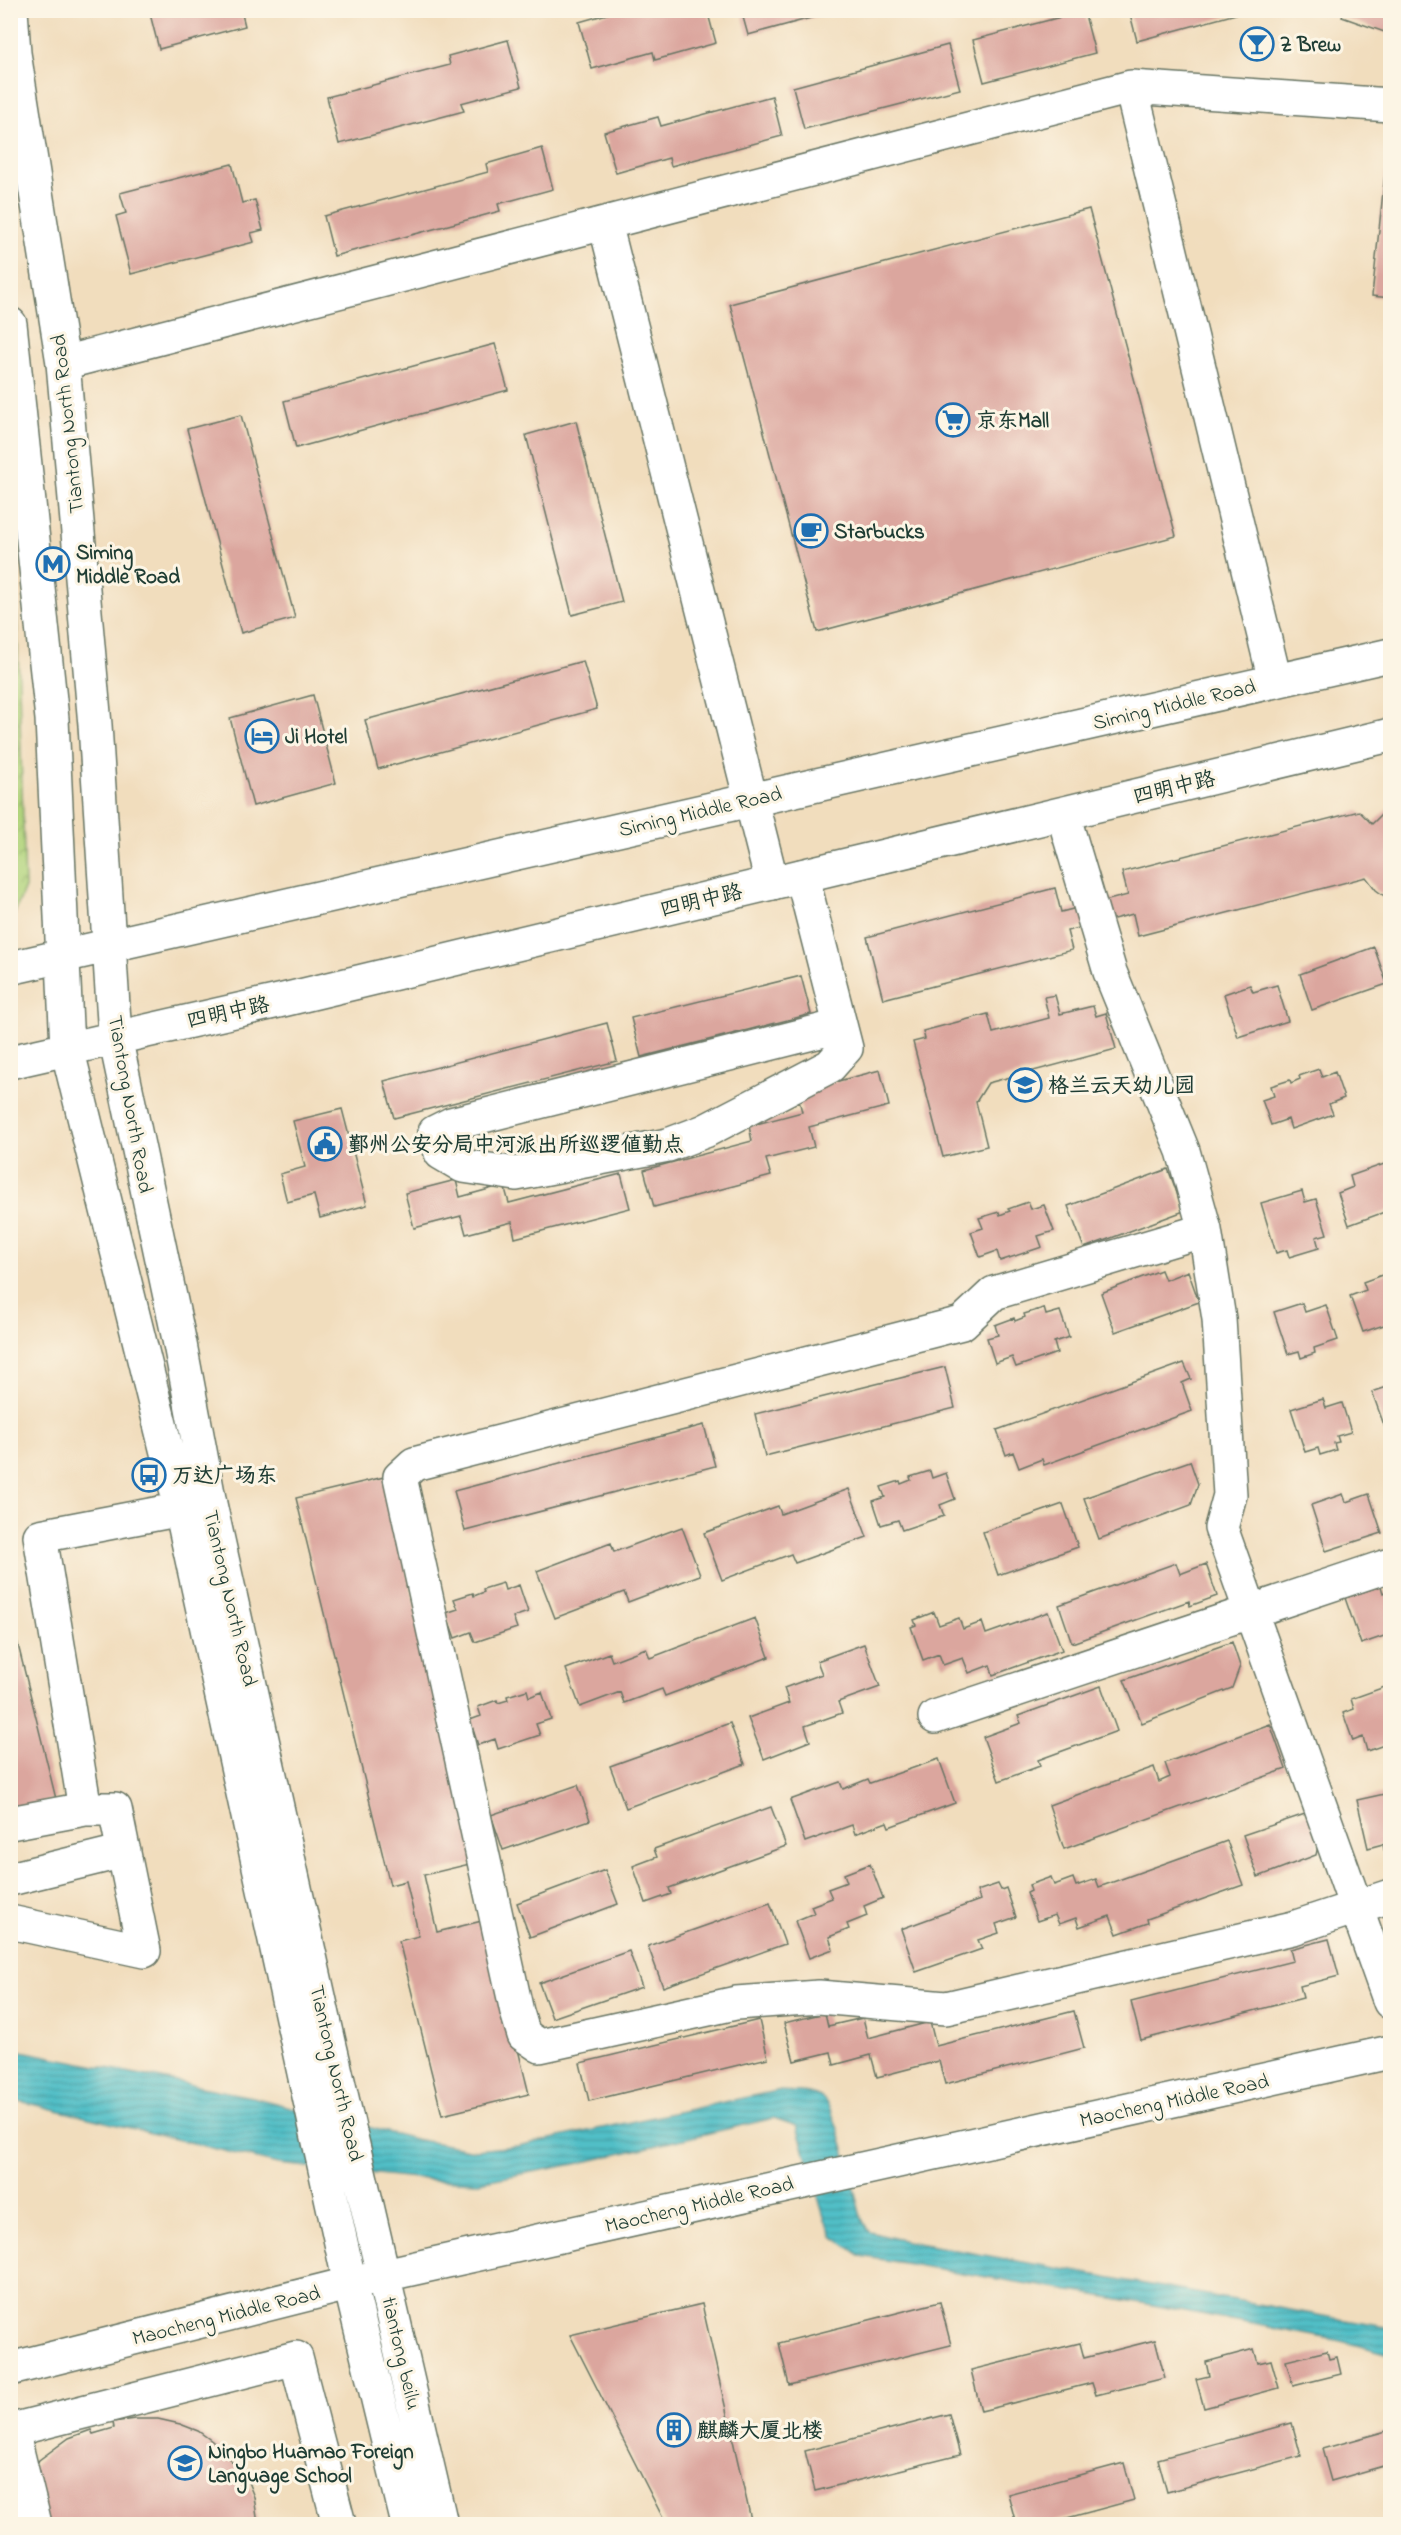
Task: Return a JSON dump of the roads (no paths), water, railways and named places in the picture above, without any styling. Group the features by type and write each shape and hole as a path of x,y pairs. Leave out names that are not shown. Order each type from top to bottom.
{"main road":[{"name":"Tiantong North Road","path":"11,10 14,53 63,363 95,725 111,944 115,1037 180,1344 195,1507 329,2042 361,2182"},
{"path":"63,363 1131,87 1390,105"},
{"path":"1131,87 1275,681"},
{"path":"605,223 751,800 787,880 840,1026 846,1048 830,1066 705,1131 668,1145 516,1174 463,1166 441,1153 435,1132 451,1124 840,1026"},
{"path":"10,324 52,719 67,1048 195,1507 300,2058 350,2284 408,2524"},
{"name":"Siming Middle Road","path":"10,968 1390,655"},
{"name":"四明中路","path":"10,1062 295,997 1390,735"},
{"path":"1063,814 1110,972 1183,1151 1205,1230 1219,1319 1230,1495 1221,1528 1249,1612 1390,2002"},
{"path":"1205,1230 994,1293 962,1323 414,1464 400,1477 517,2012 524,2036 540,2046 736,2003 819,1997 946,2008 1293,1928 1390,1896"},
{"path":"85,1809 40,1536 195,1507"},
{"path":"934,1717 1390,1565"},
{"path":"10,1823 85,1809 115,1809 144,1951 10,1922"},
{"path":"10,1879 124,1851"},
{"name":"Maocheng Middle Road","path":"10,2369 384,2275 1390,2052"},
{"name":"tiantong beilu","path":"361,2182 441,2524"},
{"path":"35,2524 12,2430 296,2358 339,2524"}],"water":[{"path":"11,2049 252,2097 414,2139 475,2150 518,2146 776,2091 817,2095 828,2105 834,2118 861,2217 869,2232 906,2241 1390,2328 1390,2354 1341,2341 1148,2304 861,2256 833,2236 824,2217 797,2126 774,2118 575,2164 478,2182 436,2180 278,2164 11,2099"}],"place":[{"name":"Z Brew","path":"1257,44"},
{"name":"京东Mall","path":"953,420"},
{"name":"Starbucks","path":"811,531"},
{"name":"Siming Middle Road","path":"53,564"},
{"name":"Ji Hotel","path":"262,736"},
{"name":"格兰云天幼儿园","path":"1025,1085"},
{"name":"鄞州公安分局中河派出所巡逻值勤点","path":"325,1144"},
{"name":"万达广场东","path":"149,1475"},
{"name":"麒麟大厦北楼","path":"674,2430"},
{"name":"Ningbo Huamao Foreign Language School","path":"185,2463"}]}
